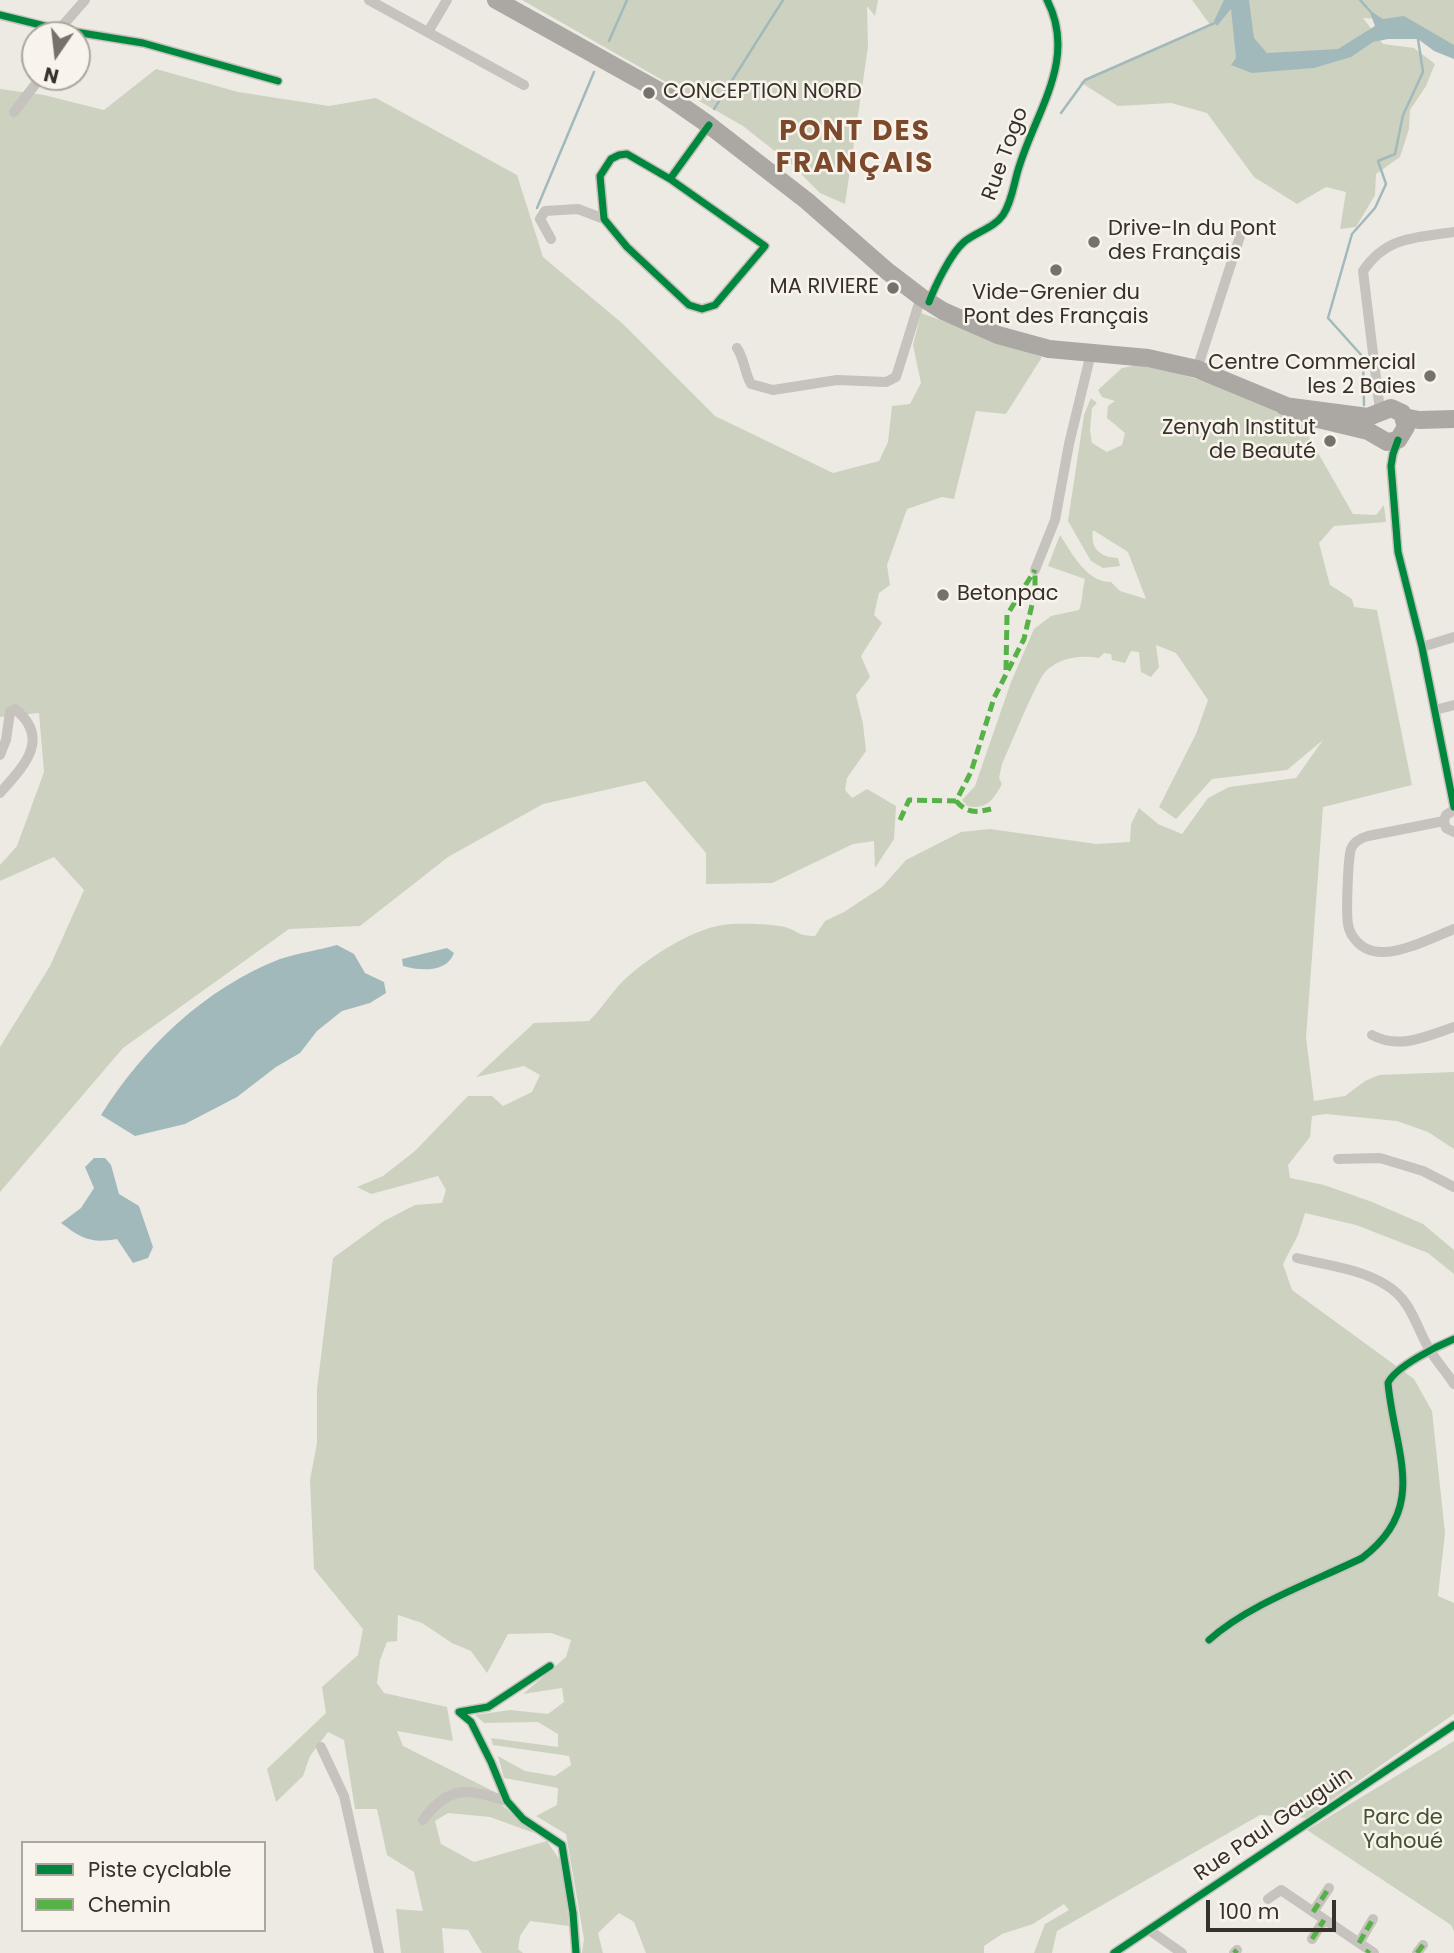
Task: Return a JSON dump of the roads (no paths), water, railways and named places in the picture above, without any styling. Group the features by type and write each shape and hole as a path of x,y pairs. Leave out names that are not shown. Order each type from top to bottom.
{"main road":[{"path":"496,0 663,93 807,201 839,230 927,298 973,325 1024,343 1074,352 1148,358 1197,369 1318,419 1368,431 1419,420 1454,419"},
{"path":"1389,425 1454,429"}],"street":[{"path":"67,21 85,0"},
{"path":"369,0 524,85"},
{"path":"428,32 447,0"},
{"name":"Rue Togo","path":"737,348 744,359 745,374 751,384 773,390 837,380 886,382 896,377 927,298 962,244 998,221 1005,212 1020,163 1054,76 1059,37 1055,17 1047,0"},
{"path":"0,15 21,21"},
{"path":"91,36 143,43 278,81"},
{"path":"14,112 30,91"},
{"path":"670,179 709,125"},
{"path":"551,239 540,219 545,211 578,209 604,219 626,247 689,305 702,309 715,305 765,246 670,179 627,154 611,159 600,176 604,219"},
{"path":"1197,369 1243,227"},
{"path":"1454,232 1395,242 1369,262 1363,271 1364,297 1377,387 1387,402 1389,425 1386,447 1391,466 1398,552 1422,647 1454,809 1446,815 1444,821 1446,828 1454,832"},
{"path":"1035,570 1055,520 1069,444 1091,353"},
{"path":"1422,647 1446,641 1454,636"},
{"path":"1435,710 1454,705"},
{"path":"0,755 6,740 10,712 15,709 25,718 31,730 31,752 27,762 0,793"},
{"path":"1444,821 1368,836 1355,843 1351,849 1348,925 1363,948 1381,953 1405,948 1454,929"},
{"path":"1372,1035 1381,1040 1401,1042 1454,1027"},
{"path":"1338,1159 1380,1157 1423,1171 1454,1187"},
{"path":"1297,1258 1365,1275 1386,1284 1398,1293 1418,1321 1430,1350 1454,1384"},
{"path":"1209,1640 1232,1621 1259,1606 1362,1558 1386,1536 1396,1517 1404,1485 1388,1383 1396,1372 1430,1350 1454,1339"},
{"path":"550,1666 488,1707 459,1712 471,1722 507,1801 523,1819 562,1845 573,1913 576,1953"},
{"name":"Rue Paul Gauguin","path":"1114,1953 1454,1725"},
{"path":"321,1747 344,1796 379,1953"},
{"path":"423,1819 444,1797 463,1792 481,1793 507,1801"},
{"path":"1313,1912 1329,1888"},
{"path":"1268,1899 1281,1891 1367,1950 1373,1919"},
{"path":"1312,1939 1324,1920"},
{"path":"1149,1930 1182,1953"}],"water":[{"path":"1224,0 1249,0 1254,38 1267,53 1338,49 1375,26 1369,10 1383,19 1404,16 1454,45 1454,59 1434,51 1418,39 1388,39 1373,42 1351,57 1314,68 1252,73 1231,65 1236,58 1231,9 1217,26 1214,21"},
{"path":"337,945 354,954 365,973 384,982 386,993 370,1003 342,1011 317,1031 300,1053 276,1067 237,1097 185,1124 135,1136 101,1115 136,1066 201,1003 252,971 280,959"},
{"path":"447,948 454,953 450,960 439,967 417,969 403,966 402,959"},
{"path":"94,1158 105,1158 111,1165 119,1194 139,1206 153,1247 148,1258 133,1263 117,1239 100,1241 87,1238 61,1223 81,1208 94,1188 85,1167"}],"waterway":[{"path":"609,41 627,0"},
{"path":"714,109 783,0"},
{"path":"1360,0 1370,11"},
{"path":"1061,113 1085,80 1217,22"},
{"path":"1364,405 1363,357 1328,318 1352,234 1375,208 1386,184 1378,161 1395,154 1403,115 1423,72 1418,39"},
{"path":"537,208 594,72"}],"place":[{"name":"CONCEPTION NORD","path":"649,93"},
{"name":"Drive-In du Pont des Français","path":"1094,242"},
{"name":"Vide-Grenier du Pont des Français","path":"1056,270"},
{"name":"MA RIVIERE","path":"893,288"},
{"name":"Centre Commercial les 2 Baies","path":"1430,376"},
{"name":"Zenyah Institut de Beauté","path":"1330,441"},
{"name":"Betonpac","path":"943,595"}],"district":[{"name":"PONT DES FRANÇAIS","path":"855,149"}],"park label":[{"name":"Parc de Yahoué","path":"1403,1831"}]}
